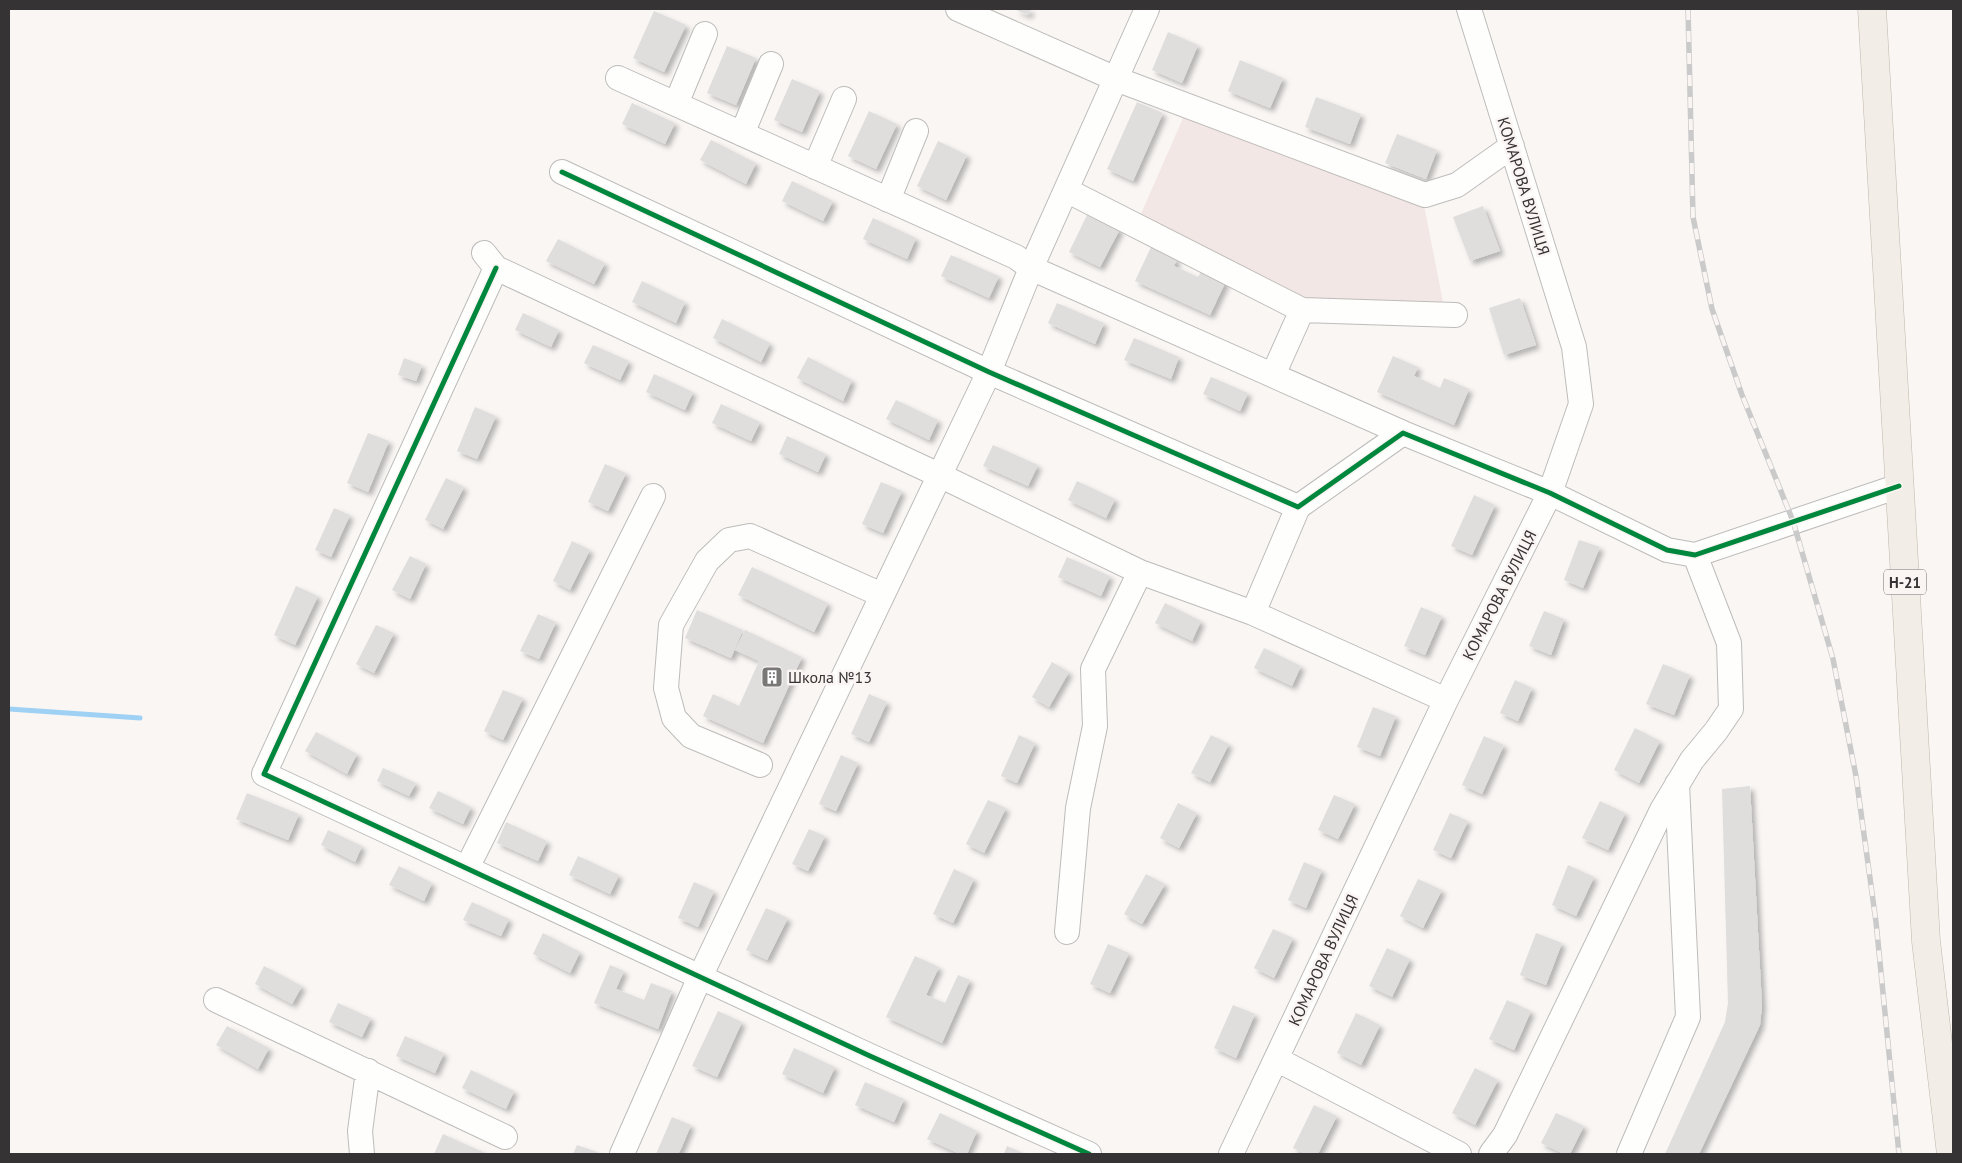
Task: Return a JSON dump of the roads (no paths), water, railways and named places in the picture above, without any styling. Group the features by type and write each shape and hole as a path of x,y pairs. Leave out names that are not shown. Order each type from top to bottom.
{"main road":[{"name":"Н-21","path":"1872,9 1926,941 1952,1154"}],"street":[{"path":"958,9 1116,79 1425,195 1457,185 1512,146"},
{"path":"622,1154 700,978 990,372 1031,268 1147,9"},
{"name":"КОМАРОВА ВУЛИЦЯ","path":"1231,1154 1446,700 1550,493 1581,404 1574,347 1469,9"},
{"path":"676,104 705,34"},
{"path":"742,134 771,64"},
{"path":"618,78 1016,257 1031,268 1403,433 1550,493 1667,550 1695,555 1899,486"},
{"path":"815,167 844,99"},
{"path":"888,200 916,130"},
{"path":"562,172 990,372 1298,507"},
{"path":"1066,190 1302,310 1454,315"},
{"path":"1089,1154 700,978 264,774 490,261 1140,572 1253,613 1446,700"},
{"path":"1273,375 1302,310"},
{"path":"1253,613 1298,507 1403,433"},
{"path":"467,868 653,496"},
{"path":"760,765 691,736 674,718 666,688 671,625 707,561 729,540 750,536 882,595"},
{"path":"1491,1154 1505,1135 1662,810 1692,760 1716,732 1731,709 1729,643 1695,555"},
{"path":"1067,932 1078,808 1095,726 1093,669 1140,572"},
{"path":"1629,1154 1688,1017 1677,784"},
{"path":"216,1000 505,1137"},
{"path":"1276,1059 1459,1154"},
{"path":"362,1154 360,1131 368,1071"}],"waterway":[{"path":"9,709 140,718"}],"railway":[{"path":"1688,9 1693,217 1712,309 1742,395 1793,521 1833,659 1856,776 1876,922 1899,1154"}],"place":[{"name":"Школа №13","path":"772,677"}]}
